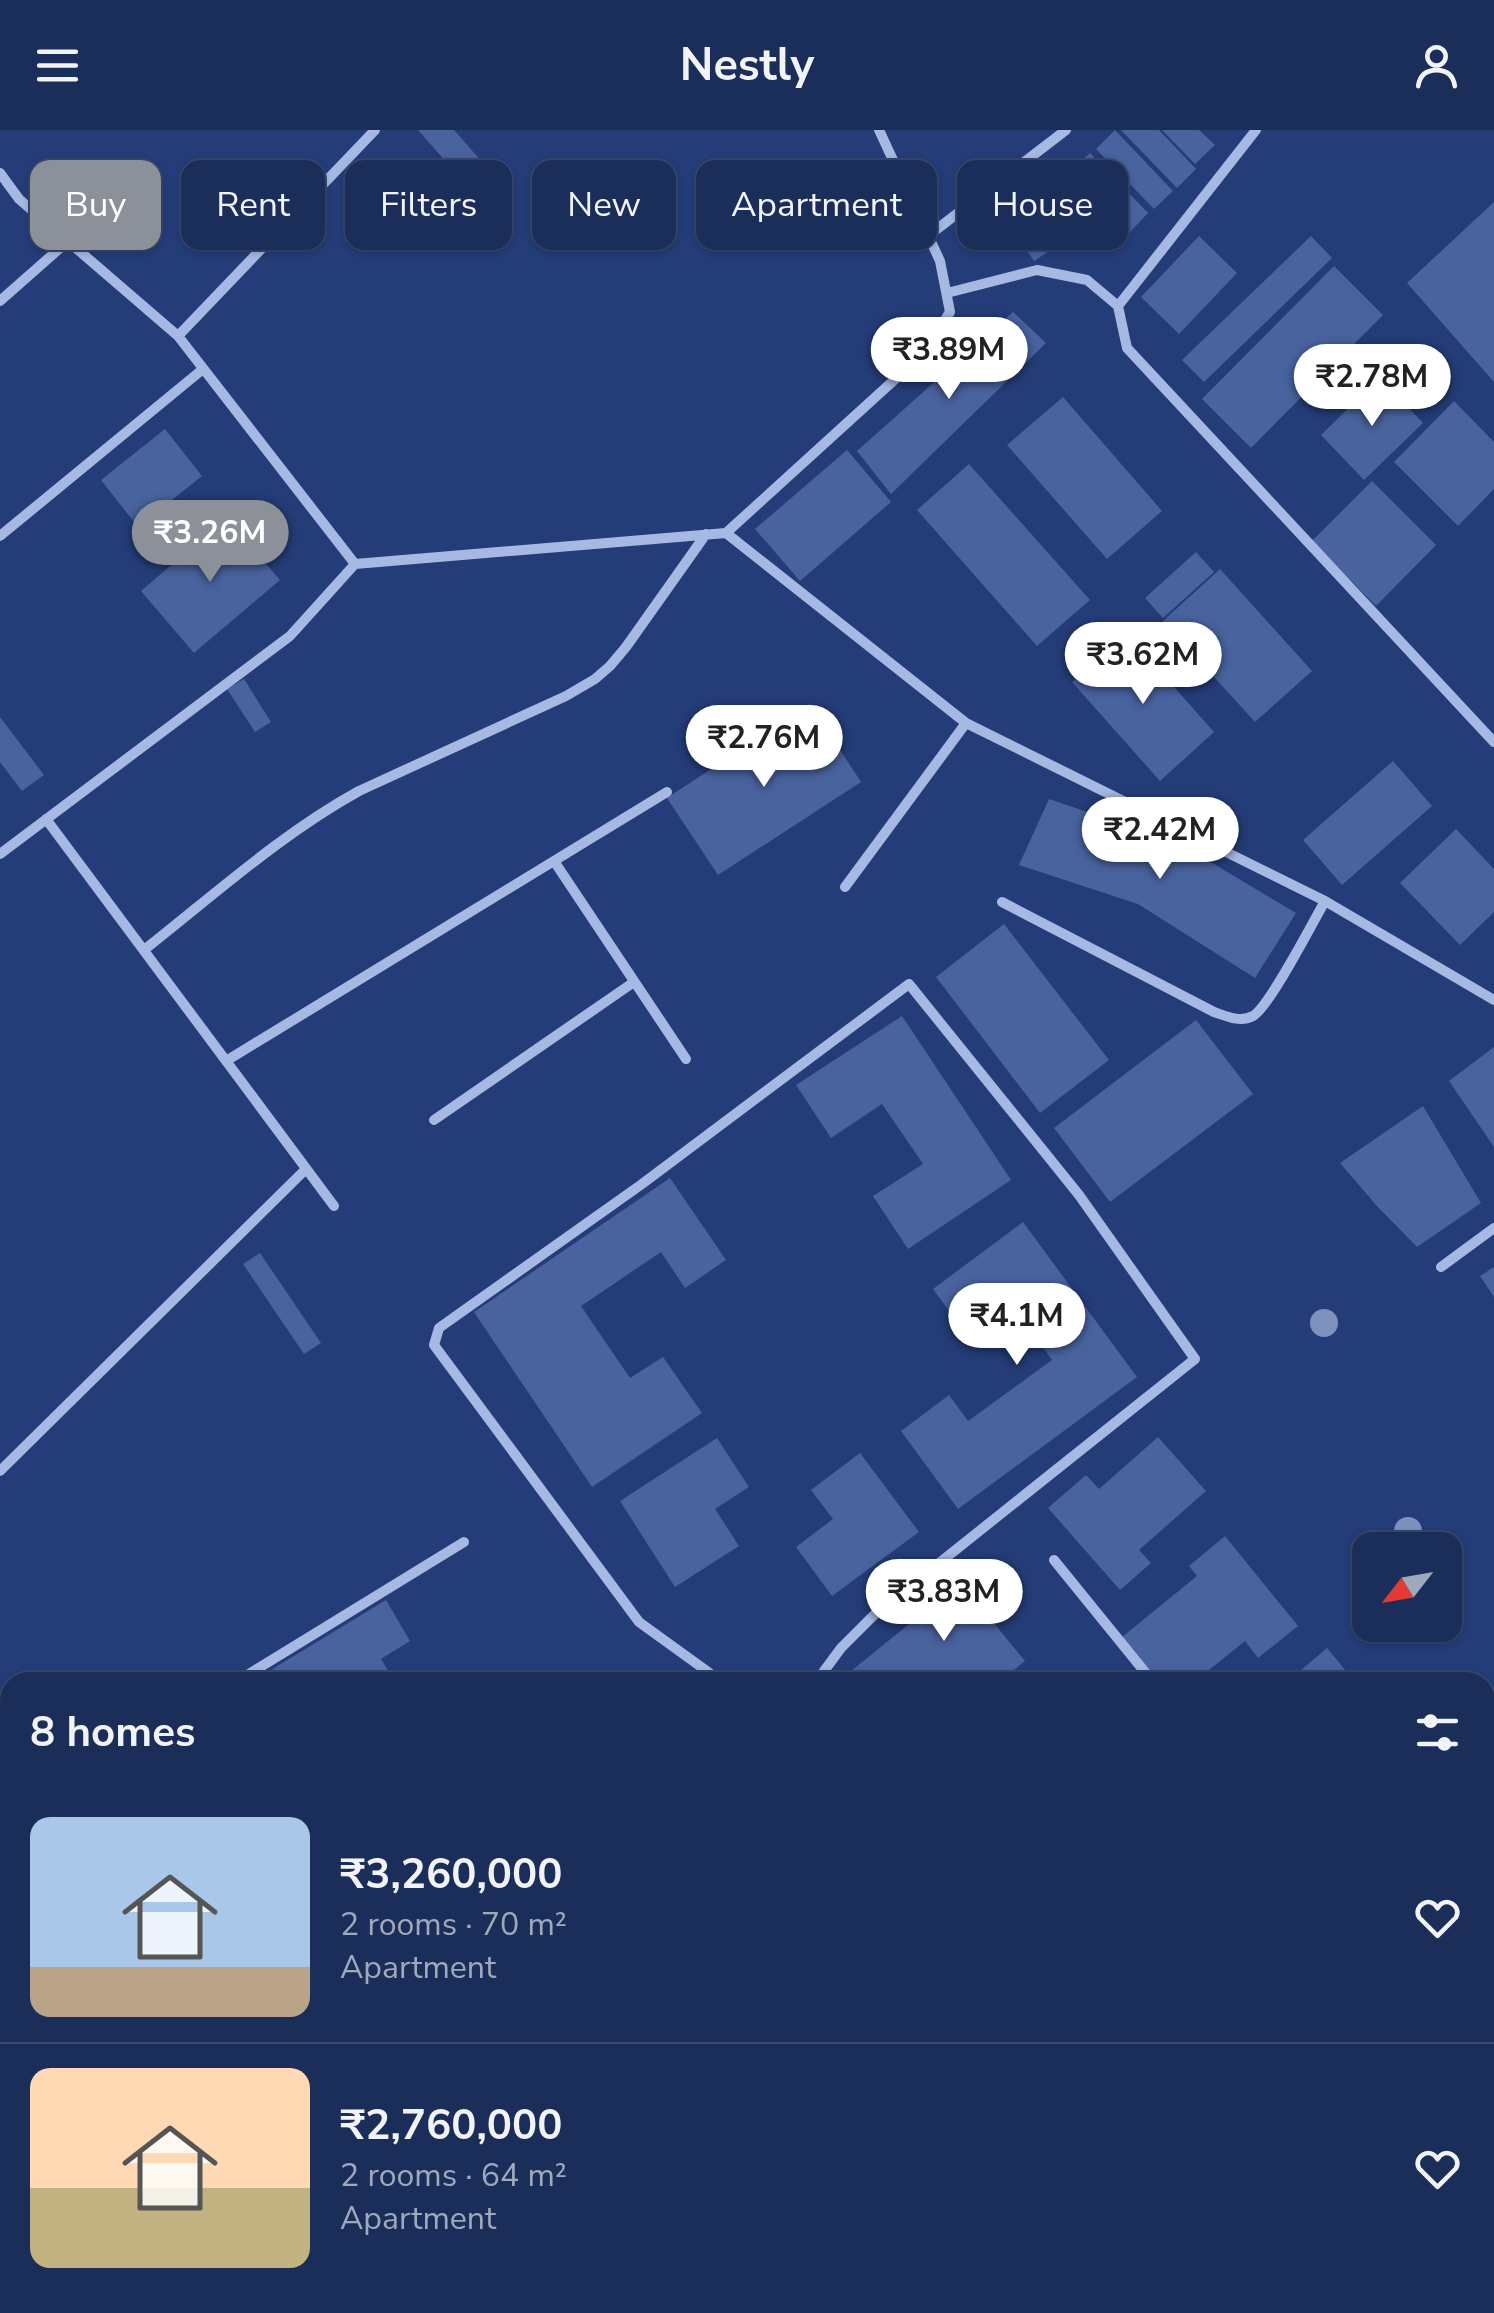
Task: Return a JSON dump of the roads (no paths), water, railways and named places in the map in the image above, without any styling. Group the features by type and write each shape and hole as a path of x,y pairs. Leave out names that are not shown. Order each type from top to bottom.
{"street":[{"path":"178,336 375,130"},
{"path":"879,130 893,160"},
{"path":"937,229 1066,130"},
{"path":"1118,306 1256,130"},
{"path":"0,173 30,208"},
{"path":"0,301 58,250"},
{"path":"78,250 178,336 355,564"},
{"path":"0,854 290,636 355,564 726,532 925,352 950,312 935,250"},
{"path":"947,293 1037,270 1086,280 1118,306 1126,348 1494,742"},
{"path":"0,536 203,369"},
{"path":"726,532 966,723 1326,900 1494,1000"},
{"path":"144,950 332,806 595,679 626,647 706,534"},
{"path":"846,887 966,723"},
{"path":"226,1062 668,792"},
{"path":"46,819 334,1206"},
{"path":"554,862 686,1059"},
{"path":"1002,902 1236,1020 1253,1016 1270,998 1326,900"},
{"path":"434,1120 634,982"},
{"path":"708,1672 639,1622 434,1345 439,1328 656,1173 909,984 1079,1194 1195,1359 874,1615 824,1672"},
{"path":"0,1471 306,1169"},
{"path":"1441,1267 1494,1228"},
{"path":"252,1672 464,1542"},
{"path":"1054,1560 1145,1672"}]}
